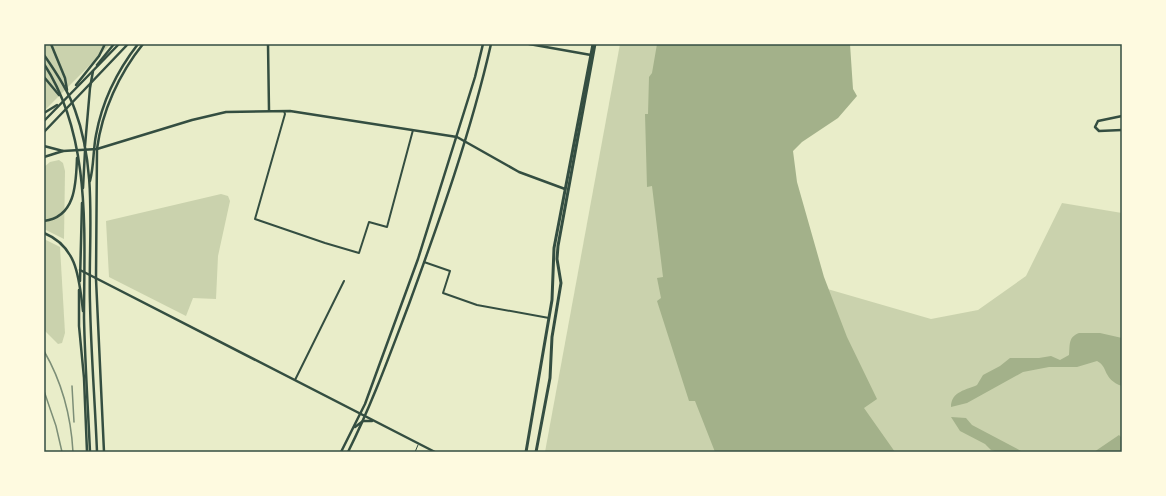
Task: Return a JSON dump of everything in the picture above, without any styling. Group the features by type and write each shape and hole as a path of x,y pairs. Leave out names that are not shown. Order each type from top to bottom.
{"main road":[{"path":"526,452 549,318 553,288 553,256 594,44"},
{"path":"536,452 550,378 552,337 561,283 557,259 558,246 594,44"}],"street":[{"path":"52,44 65,78 68,92 81,129 90,183"},
{"path":"74,89 99,56 105,44"},
{"path":"87,452 85,388 79,326 85,150 92,75 103,56 114,44"},
{"path":"44,121 119,44"},
{"path":"44,132 128,44"},
{"path":"98,452 90,303 90,183 96,136 103,109 118,74 138,44"},
{"path":"104,452 96,279 97,149 100,129 105,112 124,73 143,44"},
{"path":"268,44 269,110"},
{"path":"341,452 361,414 418,259 457,137 483,44"},
{"path":"348,452 366,417 424,262 482,84 490,44"},
{"path":"529,44 591,55"},
{"path":"44,55 68,92"},
{"path":"44,64 61,97 71,126 77,154 83,211 84,319 90,452"},
{"path":"44,77 61,97"},
{"path":"44,113 59,104"},
{"path":"44,157 63,151 97,149 192,120 226,112 269,110 457,137 519,172 566,189"},
{"path":"284,111 285,114 255,219 359,253 369,222 387,227 414,130"},
{"path":"1122,116 1098,121 1095,127 1099,131 1122,130"},
{"path":"44,146 63,151"},
{"path":"44,221 59,216 70,202 75,186 77,154"},
{"path":"44,233 54,238 64,247 75,263 84,319"},
{"path":"424,262 450,271 443,293 477,305 549,318"},
{"path":"80,270 435,452"},
{"path":"294,380 344,281"},
{"path":"352,430 363,421 375,422"}],"lane":[{"path":"415,452 419,444"}],"shaded area":[{"path":"44,44 111,44 44,111"},
{"path":"620,44 676,44 730,452 545,452"},
{"path":"657,44 850,44 853,89 857,96 838,118 802,142 793,151 797,182 824,277 847,337 877,399 864,408 895,452 715,452 695,401 689,401 657,301 661,298 657,278 663,277 652,186 647,187 645,114 648,114 649,77 652,73"},
{"path":"59,160 63,163 65,171 64,239 44,229 44,167 50,162"},
{"path":"221,194 228,196 230,201 218,256 216,299 193,298 186,316 109,277 106,221"},
{"path":"1062,203 1122,213 1122,452 886,452 858,405 824,288 931,319 978,310 1026,276"},
{"path":"44,239 60,247 65,333 62,343 58,344 44,330"},
{"path":"1079,333 1100,333 1122,338 1122,386 1108,377 1103,366 1097,361 1077,367 1049,367 1023,372 967,403 951,407 957,394 977,385 983,375 1000,366 1010,358 1039,358 1051,356 1060,360 1069,355 1071,339"},
{"path":"951,417 966,418 972,425 1023,452 998,452 991,450 985,444 960,431"},
{"path":"1119,435 1122,438 1121,452 1094,452"}],"railway":[{"path":"44,351 61,387 68,412 73,452"},
{"path":"72,386 74,422"},
{"path":"44,391 56,426 62,452"}]}
